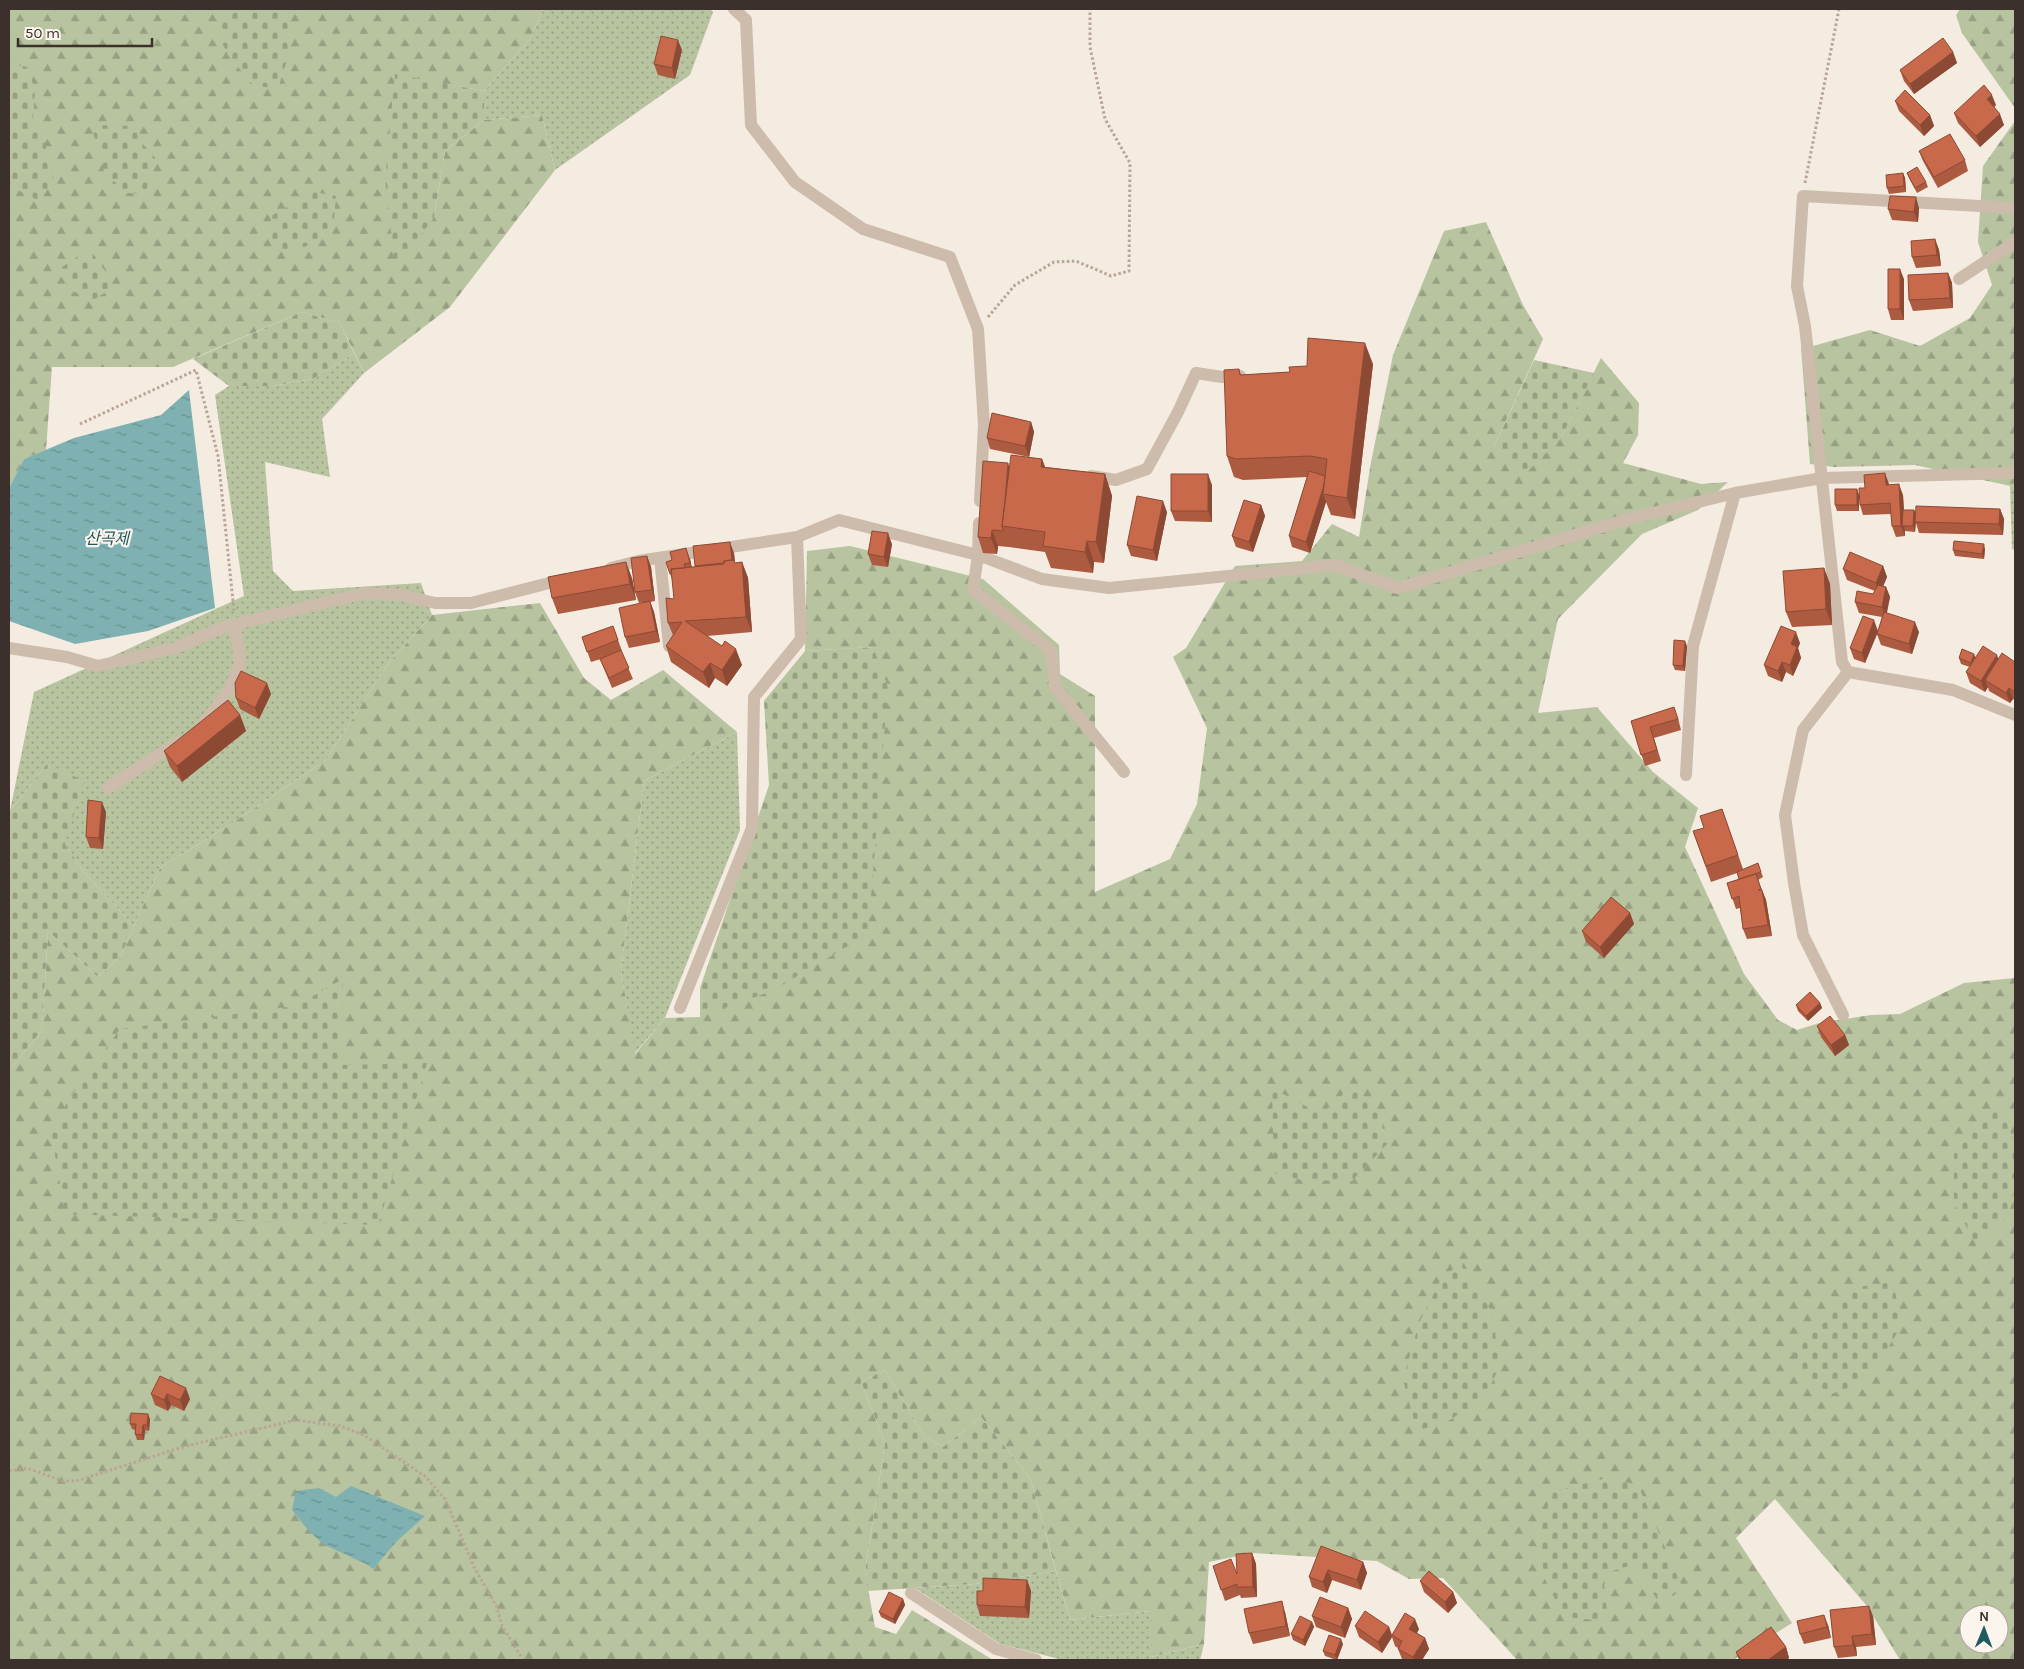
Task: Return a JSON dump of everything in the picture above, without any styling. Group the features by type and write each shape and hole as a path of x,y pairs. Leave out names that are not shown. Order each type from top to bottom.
{"street":[{"path":"734,9 746,20 751,125 795,182 863,230 950,257 978,329 987,462 973,590 1051,651 1055,687 1124,772"},
{"path":"2015,208 1803,196 1797,286 1805,326 1842,662 1848,672 1953,690 2015,715"},
{"path":"1959,279 2015,242"},
{"path":"1078,475 1116,480 1146,469 1178,412 1196,373 1222,377 1251,375"},
{"path":"601,570 638,561 797,537 840,520 978,555 1042,579 1109,588 1335,565 1398,588 1632,518 1735,493 1822,478 2015,473"},
{"path":"1686,775 1693,646 1735,493"},
{"path":"680,1008 752,828 754,697 801,639 797,537"},
{"path":"660,558 669,646"},
{"path":"9,648 68,657 98,666 175,648 235,624 365,593 401,595 435,603 472,602 573,577"},
{"path":"108,788 202,726 229,691 240,663 235,624"},
{"path":"1843,1015 1803,935 1785,815 1803,730 1848,672"},
{"path":"910,1593 996,1649 1036,1660"}],"path":[{"path":"978,329 1015,285 1054,262 1076,261 1111,276 1129,271 1130,163 1105,119 1090,48 1090,9"},
{"path":"1803,196 1838,9"},
{"path":"80,424 196,370 218,456 235,624"},
{"path":"9,1471 27,1468 64,1481 76,1481 186,1446 296,1420 340,1426 364,1435 426,1477 445,1499 475,1569 497,1607 502,1626 523,1660"}],"green space":[{"path":"9,9 543,9 530,39 484,91 395,75 434,218 445,151 484,120 542,115 555,170 450,307 364,373 340,323 302,312 173,367 52,367 46,450 24,459 9,488"},
{"path":"240,9 292,9 289,53 278,89 253,85 228,55 214,26"},
{"path":"543,9 710,9 713,12 690,75 555,170 542,115 484,120 484,91 530,39"},
{"path":"1960,9 2015,9 2015,108 1962,33 1956,15"},
{"path":"9,63 27,67 35,90 33,118 45,142 54,181 39,201 16,189 9,178"},
{"path":"395,74 484,91 484,120 445,151 434,218 395,266 385,180"},
{"path":"2015,121 2015,487 1915,465 1834,467 1810,464 1801,347 1813,346 1870,330 1920,346 1970,318 1992,285 1978,242 1983,166"},
{"path":"91,125 134,126 140,141 156,159 145,194 126,193 104,171"},
{"path":"314,192 336,196 334,221 330,231 310,245 278,252 270,236 271,216"},
{"path":"1486,222 1523,305 1543,339 1494,447 1561,438 1601,358 1639,403 1638,435 1623,463 1701,484 1728,482 1698,510 1642,534 1558,619 1538,713 1597,707 1653,772 1698,808 1685,847 1744,974 1778,1020 1797,1030 1819,1023 1871,1015 1900,1014 1964,983 2015,978 2015,1660 1900,1660 1867,1606 1775,1499 1736,1538 1792,1623 1733,1660 1517,1660 1443,1578 1409,1579 1377,1561 1253,1553 1209,1562 1204,1644 1151,1657 1151,1611 1070,1620 1030,1478 981,1417 943,1447 924,1436 885,1370 861,1382 885,1443 865,1572 875,1627 896,1634 912,1610 993,1660 9,1660 9,1071 42,1030 48,931 98,977 120,957 160,868 234,822 326,760 387,665 432,615 540,603 584,678 611,700 663,670 737,732 644,781 621,971 635,1054 665,1018 700,1017 873,647 805,651 807,551 850,546 983,579 1059,645 1060,674 1095,696 1095,892 1170,859 1197,804 1207,728 1173,657 1186,648 1235,566 1302,561 1332,524 1359,537 1371,462 1393,355 1444,231"},
{"path":"89,249 104,268 111,289 93,300 70,290 59,269"},
{"path":"302,312 340,323 354,353 313,379 272,386 229,386 193,359"},
{"path":"354,353 364,373 322,419 330,477 265,462 273,571 293,591 421,583 432,615 387,665 326,760 234,822 160,868 134,926 84,872 65,844 47,764 10,811 34,692 244,596 215,395 229,386 272,386 313,379"},
{"path":"1534,360 1594,373 1561,438 1522,477 1494,447"},
{"path":"2010,486 2015,487 2015,550 2012,549"},
{"path":"873,647 888,687 868,934 774,990 700,1017 700,988 769,785 764,701 805,651"},
{"path":"737,732 740,830 665,1018 634,1054 621,971 644,781"},
{"path":"47,764 84,781 65,844 84,872 134,926 120,957 98,977 48,931 42,1030 9,1071 9,815 10,811"},
{"path":"343,979 341,1065 427,1063 378,1225 65,1214 51,1131 71,1096 120,1029 295,1006"},
{"path":"1350,1083 1380,1116 1390,1141 1352,1181 1302,1180 1274,1173 1272,1088 1311,1109 1335,1107"},
{"path":"1997,1102 2015,1142 2015,1189 2008,1216 1977,1247 1954,1203 1954,1154"},
{"path":"1462,1260 1492,1313 1500,1366 1485,1396 1450,1420 1417,1431 1403,1380 1419,1323 1439,1283"},
{"path":"1893,1282 1902,1325 1868,1380 1822,1398 1793,1354 1858,1287"},
{"path":"885,1370 924,1436 943,1447 981,1417 1030,1478 1056,1571 975,1584 868,1591 865,1572 885,1443 861,1382"},
{"path":"1607,1478 1638,1485 1683,1589 1660,1604 1634,1564 1603,1574 1608,1621 1564,1617 1544,1577 1540,1534 1552,1492"},
{"path":"1056,1571 1070,1620 1151,1611 1151,1657 1204,1644 1200,1660 1063,1660 1000,1644 915,1588 975,1584"}],"water":[{"name":"산곡제","path":"189,390 215,608 148,631 75,644 9,621 9,488 24,459 74,438 161,415"},
{"path":"351,1486 425,1516 397,1541 373,1569 323,1544 308,1530 292,1510 296,1491 319,1488 336,1497"}],"building":[{"path":"661,36 678,40 672,68 654,64"},
{"path":"1943,38 1953,52 1910,84 1900,70"},
{"path":"1984,85 1992,95 1987,99 2000,114 1976,136 1954,113"},
{"path":"1905,90 1930,115 1920,125 1895,101"},
{"path":"1950,134 1965,160 1934,177 1919,151"},
{"path":"1917,167 1926,182 1915,188 1907,173"},
{"path":"1903,173 1904,186 1887,188 1886,175"},
{"path":"1890,196 1916,197 1914,212 1888,209"},
{"path":"1935,239 1937,255 1912,257 1911,241"},
{"path":"1888,269 1900,269 1900,309 1888,309"},
{"path":"1948,273 1950,298 1909,300 1908,275"},
{"path":"1308,338 1365,343 1347,498 1323,494 1327,459 1310,456 1236,459 1227,456 1224,370 1239,369 1240,375 1290,372 1289,367 1307,366"},
{"path":"992,413 1031,422 1025,446 987,438"},
{"path":"1011,455 1042,459 1041,467 1105,474 1096,542 1087,541 1085,552 1043,546 1045,532 1002,526"},
{"path":"983,461 1008,463 1003,531 992,530 991,538 978,537"},
{"path":"1309,471 1325,476 1324,485 1306,542 1289,536"},
{"path":"1885,473 1886,485 1899,484 1901,526 1892,526 1890,503 1860,505 1859,488 1865,488 1864,475"},
{"path":"1171,474 1208,474 1208,511 1171,511"},
{"path":"1835,489 1857,489 1857,505 1835,505"},
{"path":"1137,496 1163,501 1153,550 1127,545"},
{"path":"1244,500 1261,505 1249,542 1232,536"},
{"path":"1916,506 2000,509 1999,524 1915,522"},
{"path":"1903,510 1914,510 1913,526 1902,526"},
{"path":"872,531 888,533 884,557 868,554"},
{"path":"1954,541 1984,544 1982,554 1953,550"},
{"path":"730,542 732,560 724,561 724,563 695,566 693,546"},
{"path":"686,548 690,563 684,564 685,568 671,569 672,574 670,574 666,562 672,560 670,552"},
{"path":"1850,552 1883,566 1876,583 1843,569"},
{"path":"647,556 652,590 635,592 631,558"},
{"path":"733,560 735,563 742,562 746,617 685,621 722,646 725,641 736,649 722,670 710,663 703,672 666,646 682,622 668,623 666,598 674,599 671,569 724,564 724,561"},
{"path":"626,562 630,584 552,598 548,577"},
{"path":"1824,568 1826,609 1786,612 1783,571"},
{"path":"1878,585 1886,587 1882,607 1855,602 1857,591 1873,594"},
{"path":"650,601 656,631 625,637 619,608"},
{"path":"1884,612 1915,622 1909,644 1877,634"},
{"path":"1863,616 1874,620 1862,653 1850,648"},
{"path":"613,626 618,640 587,652 582,637"},
{"path":"1781,626 1796,632 1791,644 1797,647 1790,665 1782,662 1778,671 1764,665"},
{"path":"1674,640 1685,641 1683,666 1673,665"},
{"path":"1983,646 1997,655 1981,681 1966,672"},
{"path":"1962,649 1974,654 1971,663 1959,658"},
{"path":"621,650 629,668 609,678 600,659"},
{"path":"2002,653 2015,662 2015,692 2009,688 2006,693 1985,680"},
{"path":"241,671 267,683 255,708 236,698 235,683"},
{"path":"228,700 240,715 177,766 164,751"},
{"path":"1674,707 1678,719 1650,727 1657,750 1641,755 1631,721"},
{"path":"88,800 102,802 99,838 86,837"},
{"path":"1722,809 1738,855 1706,866 1693,831 1704,828 1700,816"},
{"path":"1758,863 1761,872 1739,879 1737,872"},
{"path":"1756,874 1761,889 1758,890 1762,890 1768,925 1743,929 1739,896 1732,899 1727,883"},
{"path":"1611,897 1630,913 1600,947 1582,931"},
{"path":"1810,992 1820,1003 1806,1016 1796,1005"},
{"path":"1830,1016 1845,1035 1831,1045 1817,1026"},
{"path":"160,1376 186,1388 180,1400 167,1394 164,1400 151,1394"},
{"path":"131,1413 148,1414 147,1425 143,1425 142,1435 135,1434 136,1424 130,1424"},
{"path":"1321,1546 1363,1562 1357,1580 1328,1570 1323,1582 1309,1577"},
{"path":"1252,1553 1253,1587 1237,1587 1237,1584 1221,1590 1213,1566 1231,1559 1237,1574 1236,1554"},
{"path":"1429,1571 1453,1592 1445,1602 1420,1581"},
{"path":"983,1578 1027,1580 1025,1607 977,1605 977,1591 983,1591"},
{"path":"889,1592 903,1599 893,1619 879,1612"},
{"path":"1320,1597 1348,1608 1341,1627 1312,1616"},
{"path":"1282,1601 1286,1626 1249,1633 1244,1609"},
{"path":"1869,1606 1872,1634 1852,1636 1853,1645 1834,1647 1830,1610"},
{"path":"1365,1611 1389,1627 1378,1642 1355,1626"},
{"path":"1405,1613 1415,1619 1409,1629 1425,1638 1413,1657 1398,1649 1402,1641 1392,1635"},
{"path":"1824,1615 1827,1627 1800,1634 1797,1621"},
{"path":"1300,1616 1312,1622 1303,1640 1291,1634"},
{"path":"1771,1627 1786,1647 1768,1660 1741,1660 1736,1652"},
{"path":"1329,1635 1341,1639 1335,1655 1323,1651"}]}
